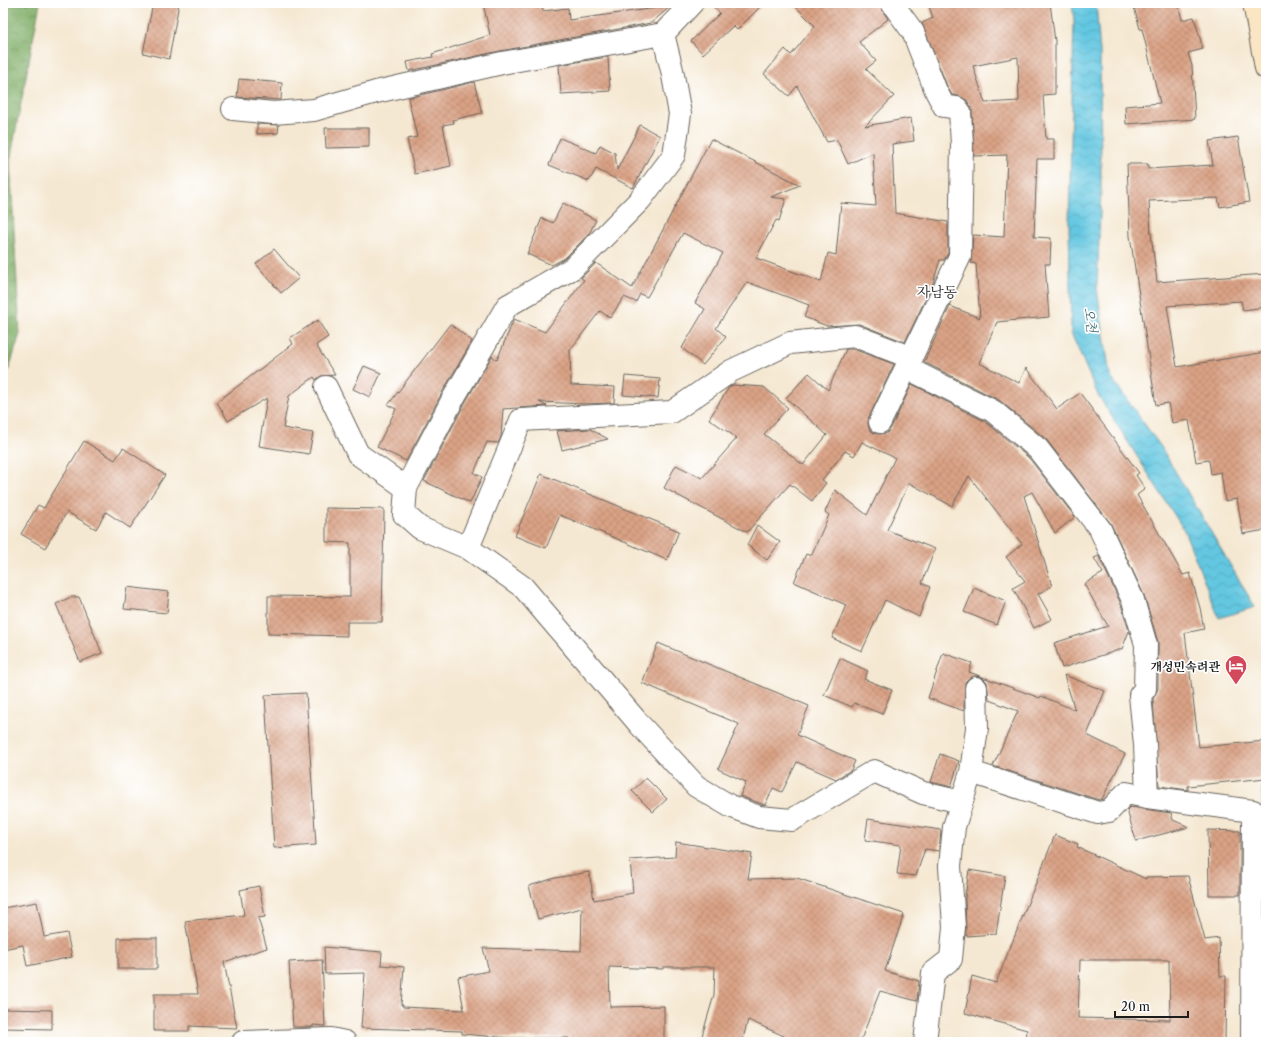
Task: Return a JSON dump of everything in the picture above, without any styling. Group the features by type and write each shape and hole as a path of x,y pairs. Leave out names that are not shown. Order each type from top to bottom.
{"main road":[{"path":"1254,3 1266,62"}],"street":[{"path":"233,109 274,113 314,110 376,92 502,63 663,34 692,3"},
{"path":"880,422 960,256 962,136 960,112 958,108 944,106 936,92 913,32 892,3"},
{"path":"663,34 672,70 680,114 674,155 640,200 573,268 507,306 454,397 406,488 404,514 420,528 468,548 523,587 640,725 696,786 730,806 759,817 792,820 874,771 924,792 962,802"},
{"path":"468,548 521,420 672,412 731,371 790,343 855,336 909,363 993,411 1038,450 1100,529 1133,600 1146,645 1145,689 1140,695 1145,745 1146,797"},
{"path":"326,387 358,454 406,488"},
{"path":"925,1042 933,973 951,959 954,927 950,866 954,827 971,772 977,728 976,688"},
{"path":"971,772 1098,813 1109,811 1126,793 1253,811 1252,1042"},
{"path":"243,1042 331,1039 345,1042"}],"green space":[{"path":"3,3 40,3 10,161 20,334 3,388"}],"water":[{"name":"오천","path":"1072,3 1096,3 1100,52 1101,189 1097,288 1110,376 1161,447 1255,607 1219,618 1184,530 1098,395 1071,333 1069,222 1074,21"},
{"path":"1262,783 1266,783 1266,1042"}],"building":[{"path":"153,3 179,3 169,59 143,53"},
{"path":"483,3 542,3 543,11 568,8 569,20 671,6 651,23 500,51 409,71 407,62 433,57 432,54 490,35"},
{"path":"709,3 764,3 737,30 733,26 703,54 691,41 720,13"},
{"path":"792,3 880,3 882,10 888,19 859,42 876,61 866,69 894,96 865,126 911,118 914,141 892,144 895,213 948,222 948,253 944,260 940,260 933,283 905,342 859,324 827,326 804,317 809,305 747,282 716,328 726,337 703,365 682,348 705,309 695,303 723,253 683,233 647,297 640,294 636,302 624,297 610,318 600,311 570,350 571,385 615,387 614,403 584,404 539,402 547,406 503,409 501,437 498,443 487,442 474,473 482,477 470,503 424,481 465,403 492,356 497,360 514,319 545,332 584,280 581,278 596,263 632,288 711,139 800,185 771,197 786,199 779,221 776,220 756,258 821,282 828,253 836,255 841,203 876,206 873,153 848,164 837,140 827,142 797,86 789,96 764,74 785,49 791,55 815,26"},
{"path":"928,3 1050,3 1055,41 1055,94 1043,95 1046,139 1054,139 1054,159 1037,159 1034,237 1051,238 1050,264 1045,264 1049,317 997,322 979,363 1019,383 1026,368 1057,409 1080,393 1139,473 1136,475 1145,489 1137,495 1183,575 1190,573 1200,608 1204,629 1185,633 1199,747 1266,741 1266,778 1188,786 1188,790 1159,786 1153,699 1158,689 1158,642 1144,595 1111,524 1046,439 999,400 924,362 950,306 980,318 976,264 971,263 973,235 1004,237 1007,155 974,156 972,111 967,100 959,96 952,95 922,23 933,18","holes":["1018,57 1019,101 985,103 973,66"]},
{"path":"1133,3 1178,3 1182,20 1194,17 1203,49 1188,53 1192,66 1195,119 1126,124 1125,106 1160,103 1142,29 1140,29"},
{"path":"608,57 610,91 561,94 559,65"},
{"path":"239,79 282,83 281,100 237,97"},
{"path":"474,82 482,113 453,120 454,123 443,125 451,166 415,174 407,139 417,137 408,98"},
{"path":"257,124 279,125 278,133 257,134"},
{"path":"640,125 660,136 633,188 596,169 589,181 549,165 560,138 596,153 600,145 615,153 617,170"},
{"path":"325,128 369,128 369,147 326,148"},
{"path":"1238,137 1249,202 1220,207 1218,198 1149,201 1151,234 1157,282 1266,274 1266,307 1243,310 1241,301 1167,306 1177,367 1266,352 1266,530 1243,534 1237,499 1225,501 1221,472 1211,474 1209,460 1196,462 1189,420 1172,423 1168,403 1156,405 1130,236 1127,164 1148,164 1148,169 1213,165 1209,141"},
{"path":"563,203 596,220 589,234 565,258 552,265 527,254 542,218 553,223"},
{"path":"274,249 299,278 281,293 256,264"},
{"path":"318,320 328,337 316,345 335,375 321,376 316,380 314,377 289,396 283,428 313,433 309,454 259,446 267,398 228,421 217,402 293,344 290,338"},
{"path":"450,324 472,341 443,391 406,461 377,447 396,409 388,405"},
{"path":"846,349 853,349 894,364 869,417 869,429 874,433 887,433 891,428 912,384 986,422 1029,458 1075,517 1055,533 1032,492 1024,496 1052,586 1038,594 1052,619 1034,628 1013,588 1025,581 1006,557 1022,544 969,476 952,506 909,483 887,530 935,549 922,583 930,587 919,617 885,600 862,651 832,638 846,605 794,582 806,554 811,556 829,515 825,512 835,490 867,515 895,458 862,442 854,456 845,451 822,480 826,483 812,501 790,484 747,532 664,488 676,465 702,478 737,438 709,419 729,387 733,385 764,387 788,408 764,434 803,465 827,435 786,398 809,373 828,390"},
{"path":"364,366 381,373 370,397 353,389"},
{"path":"625,376 660,379 658,398 623,395"},
{"path":"590,429 608,439 562,450 557,431"},
{"path":"84,441 115,460 123,448 165,475 130,528 106,512 96,529 67,512 45,548 21,534 38,505 44,508"},
{"path":"541,474 679,531 667,560 560,515 546,548 515,536"},
{"path":"326,508 384,509 382,622 347,622 347,636 268,634 268,596 350,597 350,543 326,542"},
{"path":"757,525 780,542 767,560 747,545"},
{"path":"1099,556 1121,604 1129,631 1122,649 1062,668 1054,643 1108,626 1084,584 1103,573 1094,558"},
{"path":"127,587 169,592 167,613 124,609"},
{"path":"974,588 1006,601 997,625 964,612"},
{"path":"71,597 79,597 102,653 80,662 56,604"},
{"path":"658,643 809,706 797,735 855,761 851,770 836,779 797,762 782,792 773,788 765,805 740,796 746,782 718,769 739,724 642,683"},
{"path":"943,653 972,663 969,672 1040,698 1041,696 1075,710 1064,675 1105,691 1087,735 1125,754 1102,799 1099,800 993,766 1018,711 989,700 987,682 982,677 976,676 969,678 965,682 964,711 928,698"},
{"path":"840,658 868,671 864,679 892,690 882,714 854,703 852,707 824,695"},
{"path":"306,693 316,845 274,848 265,695"},
{"path":"940,754 959,761 951,787 931,782"},
{"path":"646,778 667,799 653,812 632,791"},
{"path":"1130,807 1171,813 1173,820 1189,827 1136,841 1127,810"},
{"path":"868,819 941,830 939,851 925,849 916,876 897,874 901,845 865,840"},
{"path":"1208,830 1240,831 1240,895 1209,895"},
{"path":"1055,835 1078,844 1077,847 1146,879 1146,877 1188,876 1205,940 1219,938 1220,976 1226,976 1225,1042 1026,1042 1027,1030 965,1013 972,976 996,983","holes":["1080,960 1169,960 1170,1020 1078,1018"]},
{"path":"676,842 752,854 748,879 797,878 904,914 885,971 919,981 917,1001 880,991 860,1042 822,1042 784,1039 784,1036 748,1020 742,1042 727,1042 702,1036 714,995 715,967 663,967 663,969 609,967 610,1007 664,1006 664,1042 569,1042 569,1038 509,1038 462,1034 462,1031 361,1028 365,973 325,974 324,947 382,952 381,965 404,967 401,1005 403,1005 403,1007 464,1010 458,977 489,971 483,948 581,951 582,908 538,919 529,886 555,878 589,872 594,900 633,893 630,860 675,857"},
{"path":"969,870 1005,876 996,934 966,936 965,897"},
{"path":"259,886 265,917 258,918 267,948 224,962 237,1028 189,1026 189,1031 154,1031 154,994 198,994 185,921 244,915 240,890"},
{"path":"37,902 44,937 67,933 72,957 27,966 23,945 3,949 3,908"},
{"path":"118,938 157,938 157,969 118,969"},
{"path":"322,960 325,1026 313,1025 313,1027 293,1027 289,962"},
{"path":"3,1009 52,1010 52,1029 3,1028"}],"place":[{"name":"개성민속려관","path":"1236,686"}],"district":[{"name":"자남동","path":"937,292"}]}
